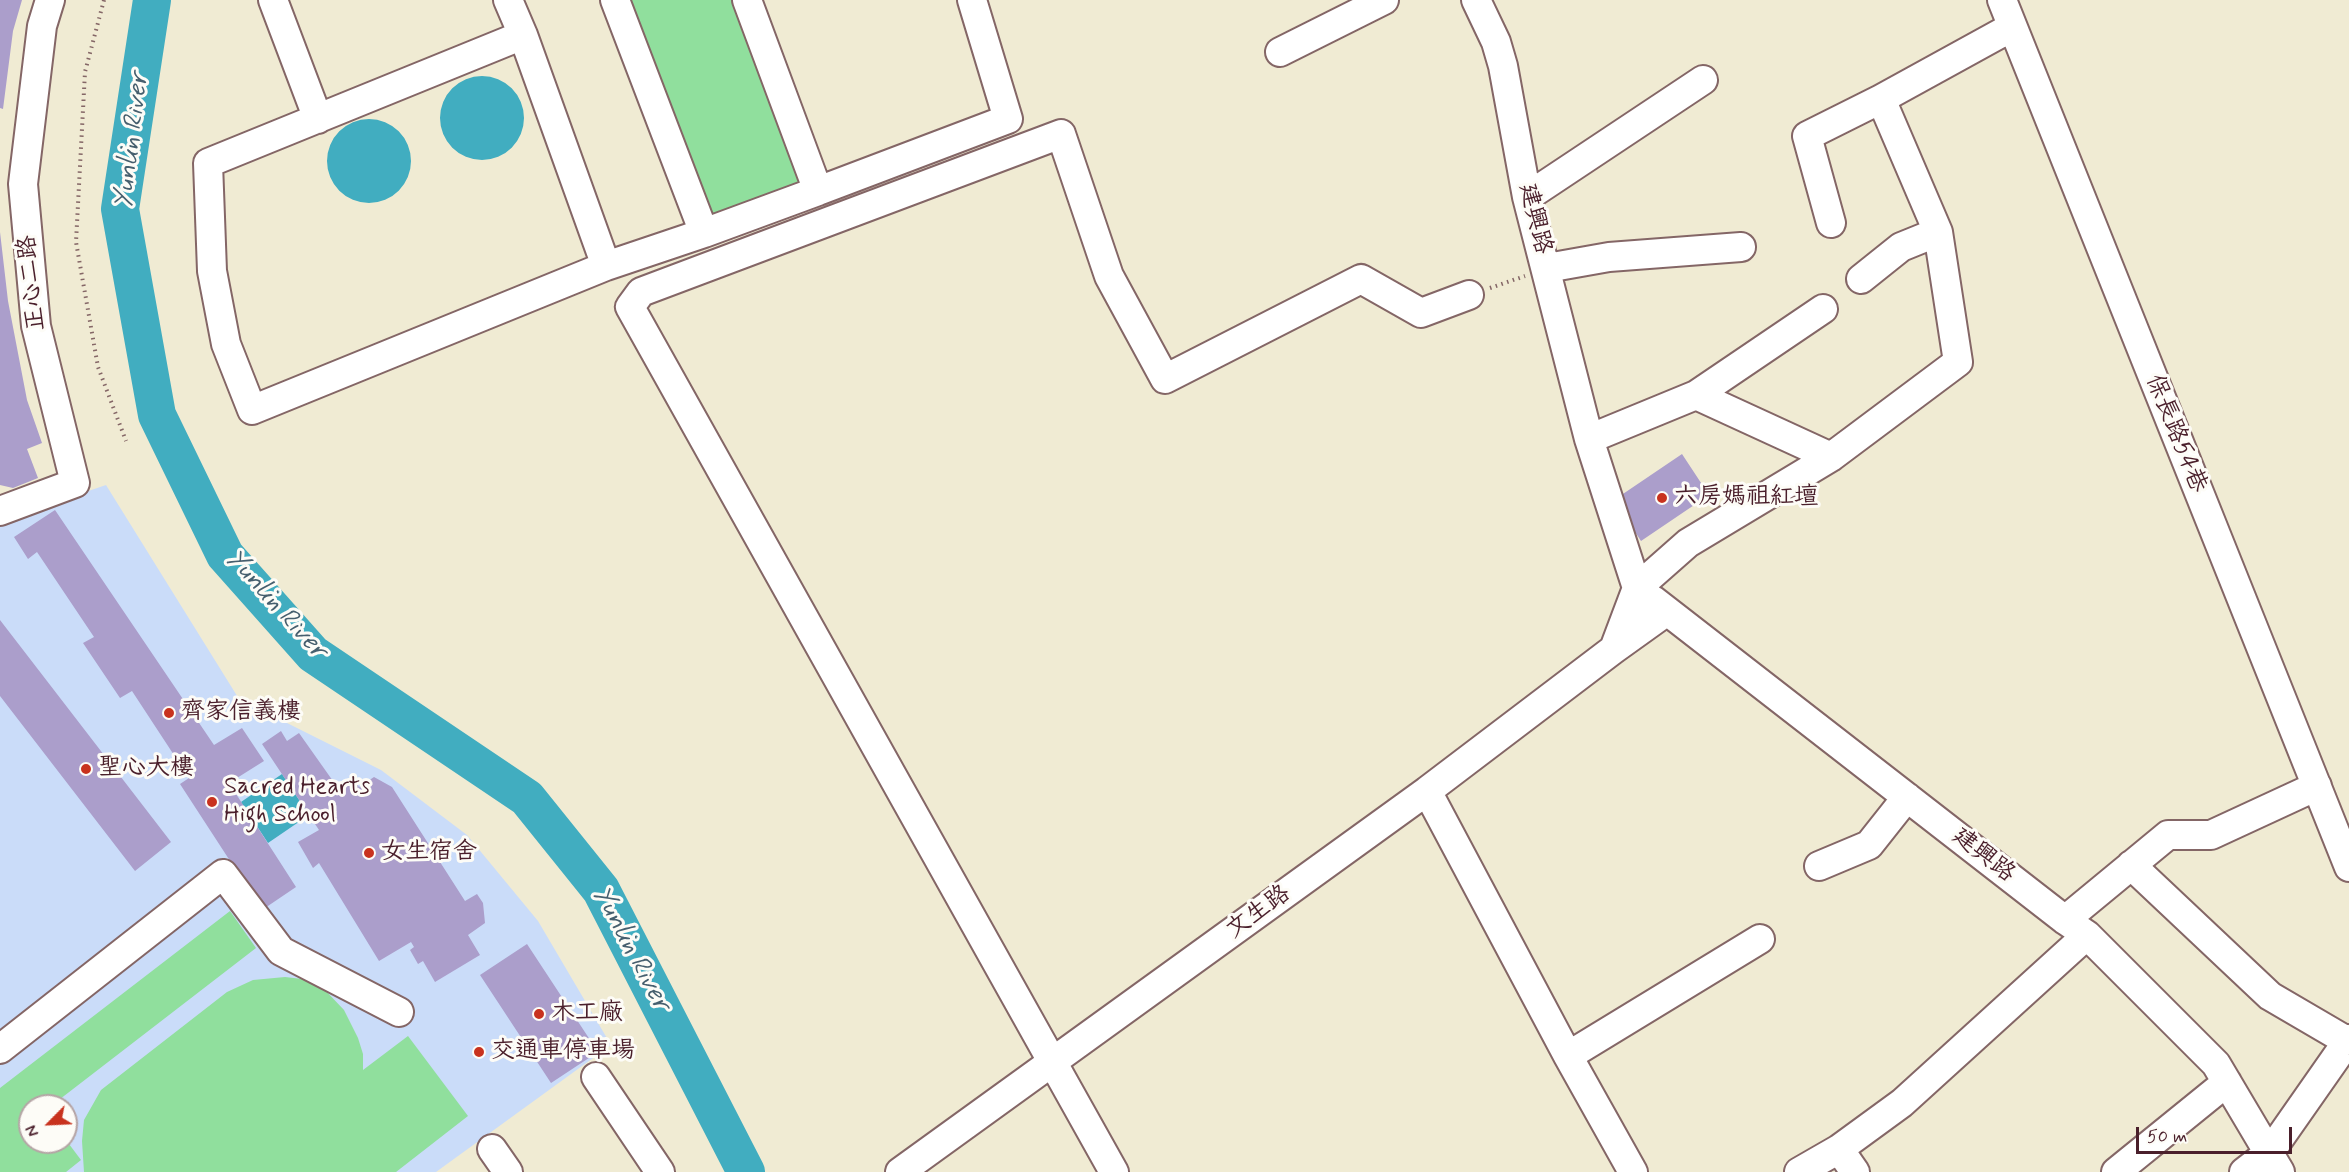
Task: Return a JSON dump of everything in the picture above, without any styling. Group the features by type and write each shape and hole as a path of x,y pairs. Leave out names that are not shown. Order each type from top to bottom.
{"street":[{"name":"正心二路","path":"0,511 75,483 36,326 23,184 42,26 50,0"},
{"path":"273,0 318,119"},
{"path":"508,0 523,35 606,266"},
{"path":"615,0 704,233"},
{"path":"747,0 818,191"},
{"path":"523,35 208,163 212,271 226,344 252,410 606,266 704,233 1008,119 972,0"},
{"path":"1280,52 1384,0"},
{"name":"建興路","path":"1476,0 1496,42 1503,66 1527,197 1589,439 1637,588 2076,927 2216,1064 2275,1162"},
{"name":"保長路54巷","path":"2002,0 2349,867"},
{"path":"1831,223 1807,136 1881,99 2012,27"},
{"path":"1527,197 1702,80"},
{"path":"1614,649 1637,588 1688,543 1831,457 1958,362 1938,232 1881,99"},
{"path":"1114,1172 630,307 641,292 1061,134 1109,276 1166,379 1361,279 1421,313 1469,296"},
{"path":"1861,279 1901,247 1938,232"},
{"path":"1547,268 1609,257 1741,246"},
{"path":"1589,439 1696,395 1823,309"},
{"path":"1696,395 1831,457"},
{"name":"文生路","path":"900,1172 1427,791 1667,611"},
{"path":"1799,1172 1847,1161 2076,927 2131,865 2168,836 2211,835 2317,786"},
{"path":"1427,791 1568,1056 1633,1172"},
{"path":"1818,866 1869,845 1907,797"},
{"path":"2131,865 2270,996 2348,1040 2275,1162 2244,1172"},
{"path":"0,1049 223,874 280,951 399,1012"},
{"path":"1568,1056 1761,939"},
{"path":"596,1077 660,1172"},
{"path":"2116,1172 2227,1082"}],"path":[{"path":"104,0 85,72 76,242 98,367 126,441"},
{"path":"1469,296 1547,268"}],"shaded area":[{"name":"Sacred Hearts High School","path":"106,485 239,699 381,770 467,835 538,921 611,1045 436,1172 0,1172 0,521"}],"green space":[{"path":"627,0 738,0 810,187 708,222"},
{"path":"230,911 256,948 67,1094 18,1094 18,1154 76,1154 81,1160 66,1172 0,1172 0,1088"},
{"path":"285,977 311,980 324,989 344,1010 358,1038 363,1054 363,1070 408,1036 468,1116 396,1172 84,1172 82,1141 84,1120 101,1090 227,992 253,980"}],"water":[{"path":"482,76 498,79 512,88 521,102 524,118 521,134 512,148 498,157 482,160 466,157 452,148 443,134 440,118 443,102 452,88 466,79"},
{"path":"369,119 385,122 399,131 408,145 411,161 408,177 399,191 385,200 369,203 353,200 339,191 330,177 327,161 330,145 339,131 353,122"},
{"path":"282,774 309,815 268,843 241,802"}],"building":[{"path":"0,0 22,0 13,31 3,109 0,108"},
{"path":"0,232 8,301 27,400 42,443 27,449 38,478 13,488 0,485"},
{"name":"六房媽祖紅壇","path":"1682,454 1709,495 1641,541 1614,500"},
{"name":"齊家信義樓","path":"55,510 214,745 242,728 264,761 229,783 296,887 262,910 180,784 189,778 132,691 120,698 83,643 94,637 37,552 28,559 14,537"},
{"name":"聖心大樓","path":"0,620 171,842 135,871 0,696"},
{"name":"女生宿舍","path":"281,731 287,741 299,733 340,791 355,781 359,787 374,777 392,787 465,901 477,894 483,903 485,923 468,935 480,955 435,982 423,961 418,964 410,950 414,947 411,942 379,961 319,863 313,868 298,842 319,830 262,744"},
{"name":"木工廠","path":"527,944 598,1052 551,1083 480,975"}],"waterway":[{"name":"Yunlin River","path":"152,0 120,209 157,415 225,555 313,654 527,798 601,890 746,1172"}],"place":[{"name":"六房媽祖紅壇","path":"1662,498"},
{"name":"齊家信義樓","path":"169,713"},
{"name":"聖心大樓","path":"86,769"},
{"name":"Sacred Hearts High School","path":"212,802"},
{"name":"女生宿舍","path":"369,853"},
{"name":"木工廠","path":"539,1014"},
{"name":"交通車停車場","path":"479,1052"}]}
